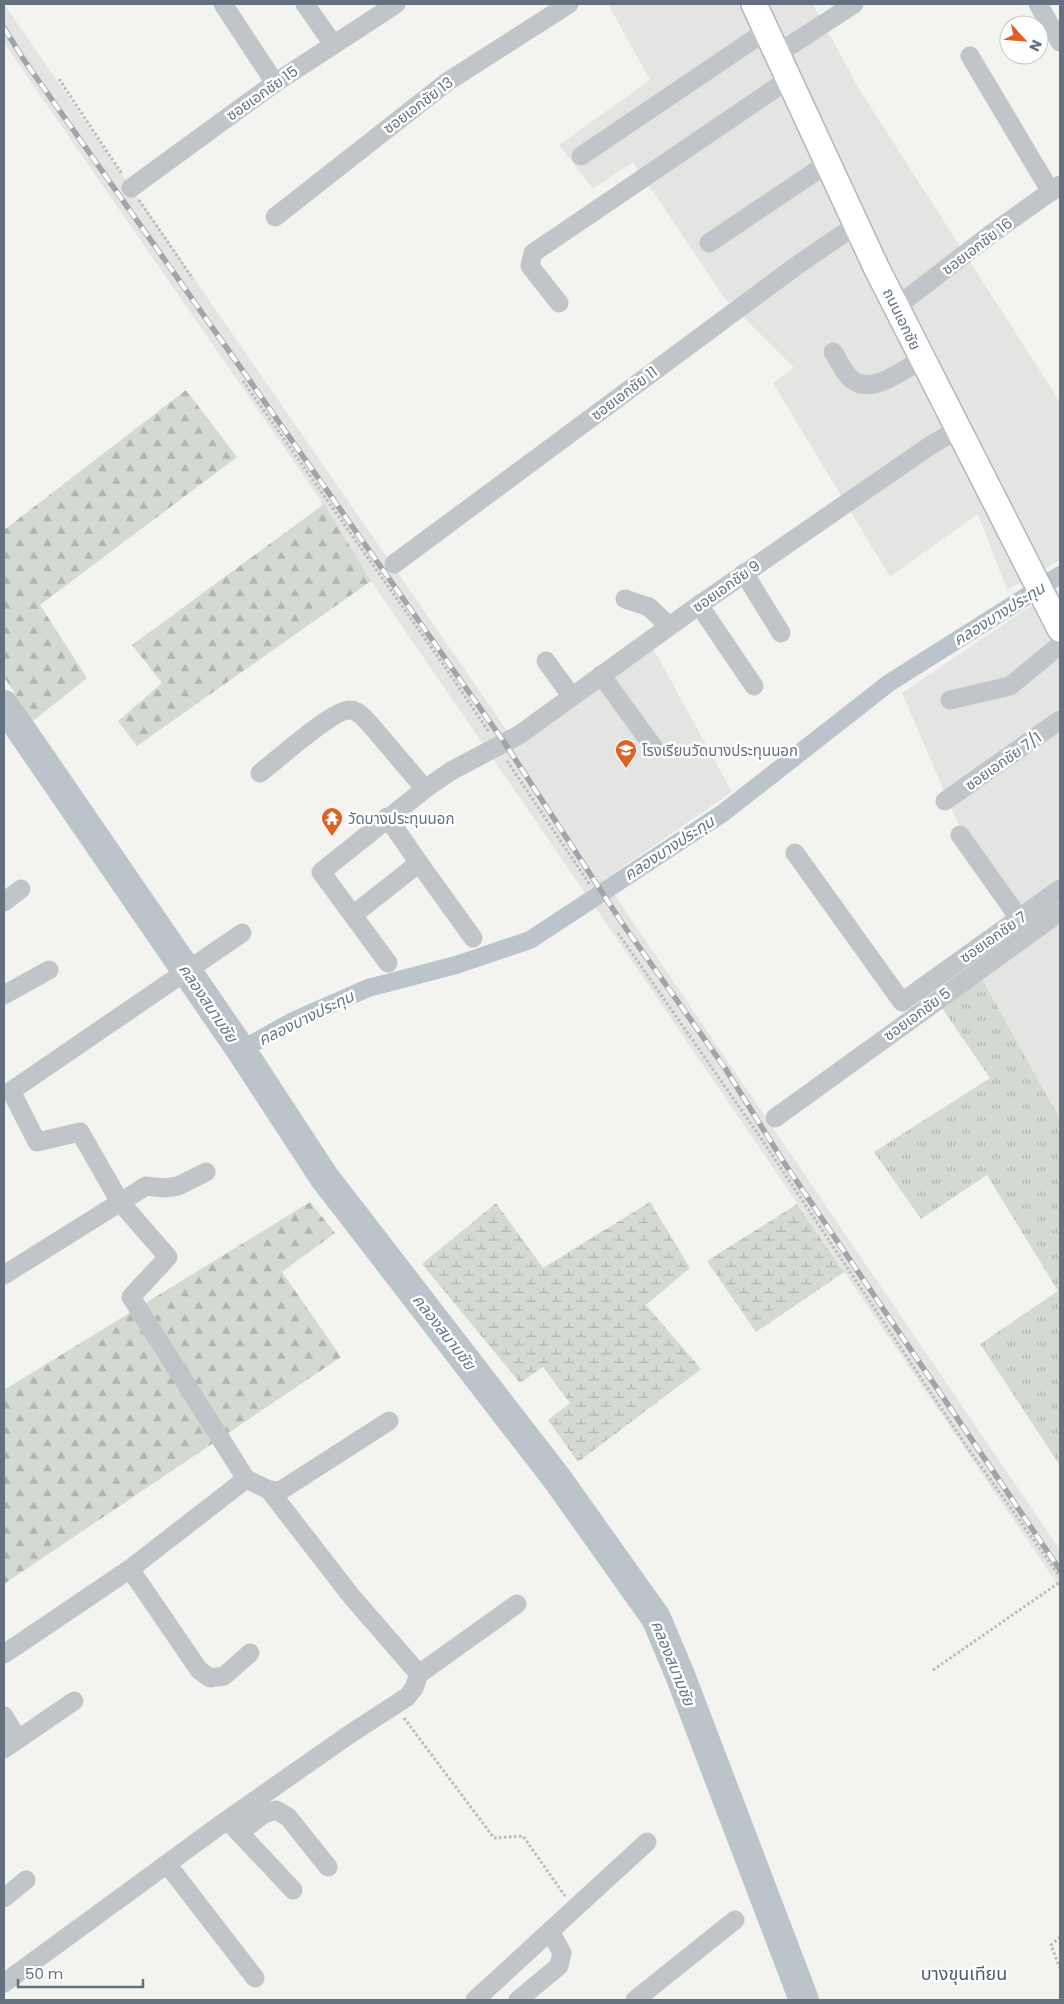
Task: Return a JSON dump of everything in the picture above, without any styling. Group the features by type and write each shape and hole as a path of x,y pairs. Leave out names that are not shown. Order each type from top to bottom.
{"main road":[{"name":"ถนนเอกชัย","path":"754,4 896,307 957,430 1058,623"}],"street":[{"path":"223,4 275,83"},
{"path":"305,4 333,44"},
{"name":"ซอยเอกชัย 15","path":"131,188 275,83 396,4"},
{"name":"ซอยเอกชัย 13","path":"275,217 446,82 569,4"},
{"path":"777,54 854,4"},
{"path":"1038,4 1060,42"},
{"path":"581,156 766,31"},
{"path":"970,56 1056,188"},
{"path":"559,303 530,266 533,253 789,79"},
{"path":"708,243 828,163"},
{"name":"ซอยเอกชัย 16","path":"896,307 991,234 1056,188"},
{"name":"ซอยเอกชัย 11","path":"394,564 796,266 856,225"},
{"path":"833,352 852,380 864,386 883,381 922,359"},
{"name":"ซอยเอกชัย 9","path":"353,915 321,872 387,817 451,771 519,735 744,573 931,445 957,430"},
{"path":"744,573 781,633"},
{"path":"625,599 649,607 669,626"},
{"path":"699,605 754,686"},
{"path":"950,700 1010,686 1060,645"},
{"path":"546,660 572,697"},
{"path":"601,675 655,749"},
{"path":"260,773 341,710 351,710 360,713 425,789"},
{"name":"ซอยเอกชัย 7/1","path":"945,801 1060,720"},
{"path":"387,817 473,938"},
{"path":"960,836 1019,918"},
{"name":"ซอยเอกชัย 7","path":"795,853 902,1002 1060,889"},
{"path":"388,963 353,915 418,863"},
{"path":"4,902 21,889"},
{"name":"ซอยเอกชัย 5","path":"775,1118 1060,912"},
{"path":"242,933 11,1091 37,1142 80,1132 120,1202 168,1257 131,1297 246,1479 269,1490 280,1491 389,1421"},
{"path":"4,995 49,970"},
{"path":"4,1275 146,1186 166,1188 178,1186 206,1172"},
{"path":"4,1654 130,1569 246,1479"},
{"path":"269,1490 352,1597 419,1674"},
{"path":"130,1569 199,1670 210,1678 224,1676 250,1653"},
{"path":"4,1982 167,1864 233,1826 350,1734 407,1697 414,1688 419,1674 517,1604"},
{"path":"4,1716 10,1744 74,1701"},
{"path":"233,1826 276,1810 288,1817 328,1867"},
{"path":"233,1826 293,1890"},
{"path":"475,2000 647,1842"},
{"path":"167,1864 255,1978"},
{"path":"4,1898 26,1880"},
{"path":"635,2000 735,1920"},
{"path":"518,2000 559,1966 562,1953 550,1931"}],"path":[{"path":"243,381 445,667 590,885"},
{"path":"618,933 758,1134 967,1447 1060,1577"},
{"path":"933,1670 1060,1582"},
{"path":"395,1706 494,1838 523,1836 574,1909"},
{"path":"1060,1937 1051,1945 1060,1968"}],"shaded area":[{"path":"4,4 517,745 653,648 732,792 585,893 371,581 323,504 4,43"},
{"path":"608,4 813,4 859,89 1060,402 1060,560 1007,590 978,514 890,577 773,383 794,368 725,299 633,162 593,189 559,145 650,80"},
{"path":"1057,588 1060,596 1060,1119 981,977 1030,942 956,819 902,693"},
{"path":"614,894 1060,1550 1060,1588 595,907"}],"green space":[{"path":"186,390 237,457 40,605 87,678 33,721 4,677 4,530"},
{"path":"324,504 371,581 137,746 118,721 162,683 132,645"},
{"path":"981,977 1060,1119 1059,1464 980,1344 1058,1291 987,1175 921,1219 874,1152 990,1078 939,1004"},
{"path":"310,1202 335,1233 282,1272 341,1357 4,1584 4,1390"},
{"path":"650,1202 690,1268 646,1305 701,1369 578,1462 548,1420 570,1403 543,1367 520,1383 422,1264 496,1203 543,1268"},
{"path":"797,1204 844,1272 756,1332 707,1261"}],"waterway":[{"name":"คลองบางประทุน","path":"241,1050 293,1021 368,988 456,965 530,940 723,813 889,683 1060,575"},
{"name":"คลองสนามชัย","path":"4,705 241,1050 324,1177 558,1480 656,1618 680,1675 804,2000"}],"railway":[{"path":"4,28 24,60 504,742 622,923 725,1068 783,1161 1060,1570"}],"place":[{"name":"โรงเรียนวัดบางประทุนนอก","path":"626,769"},
{"name":"วัดบางประทุนนอก","path":"332,837"}],"district":[{"name":"บางขุนเทียน","path":"964,1973"}]}
